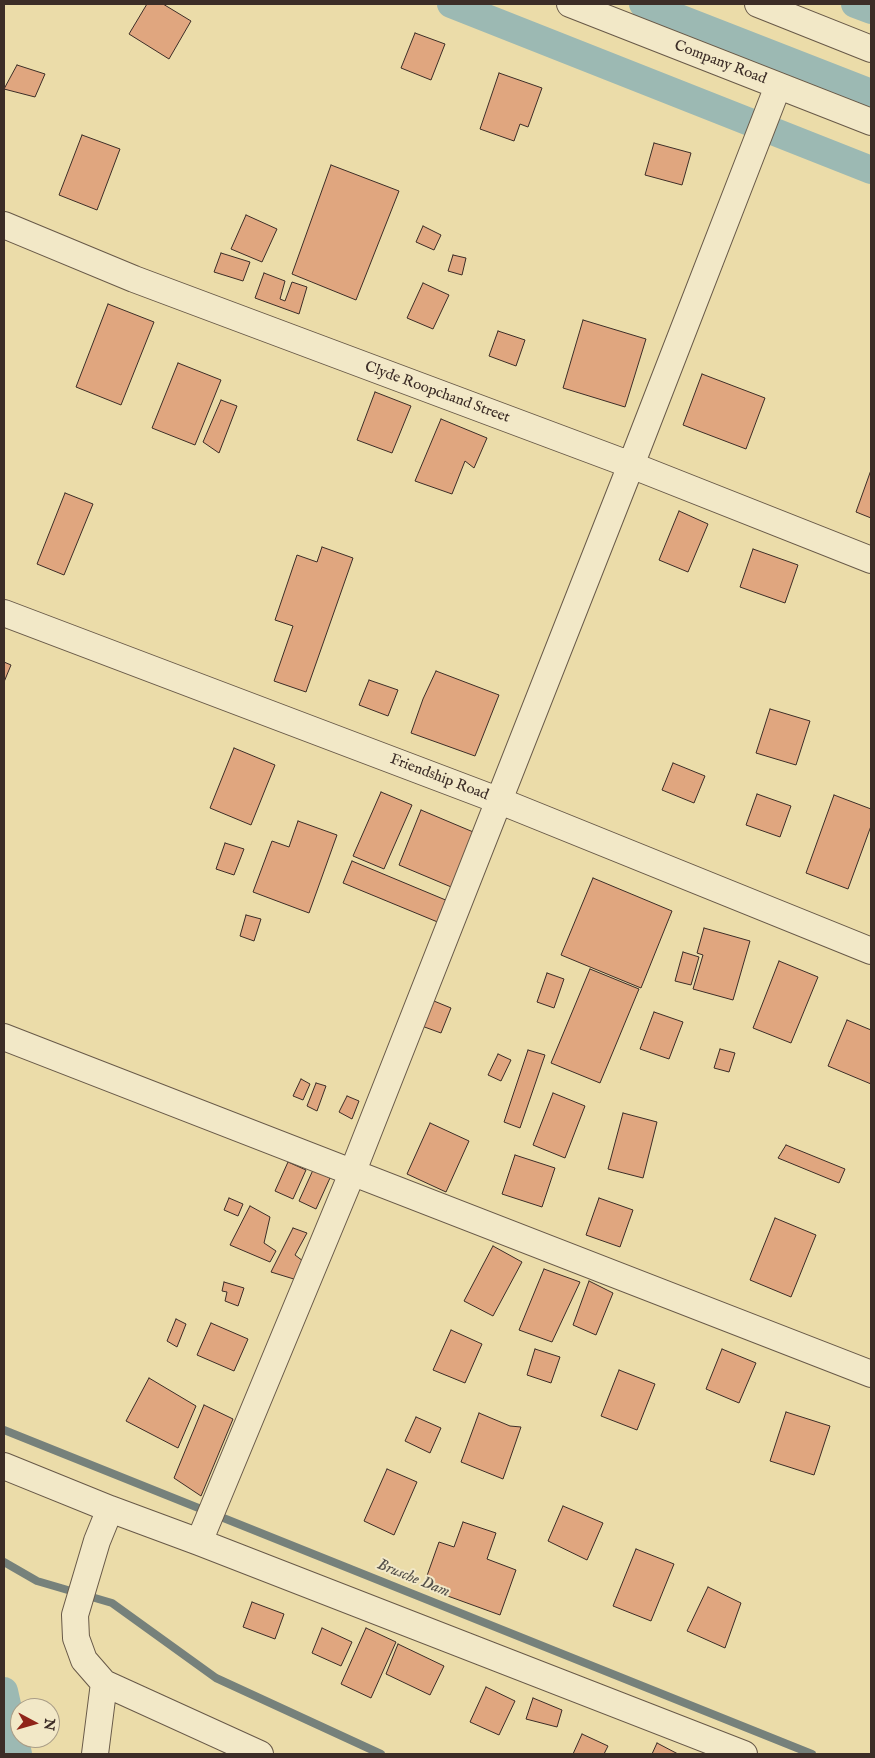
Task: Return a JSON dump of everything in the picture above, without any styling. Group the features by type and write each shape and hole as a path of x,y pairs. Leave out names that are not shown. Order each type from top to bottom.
{"street":[{"name":"Company Road","path":"570,4 871,122"},
{"path":"758,4 871,49"},
{"path":"199,1542 353,1172 632,465 778,86"},
{"name":"Clyde Roopchand Street","path":"4,225 134,279 632,465 871,560"},
{"name":"Friendship Road","path":"4,613 500,801 871,951"},
{"path":"4,1037 871,1374"},
{"path":"4,1466 110,1509 744,1754"},
{"path":"110,1509 97,1541 75,1615 76,1638 84,1660 104,1683 260,1754"},
{"path":"95,1754 104,1683"}],"building":[{"path":"147,4 163,4 191,21 169,59 129,34"},
{"path":"415,33 445,44 431,80 401,68"},
{"path":"17,65 45,74 35,97 4,89"},
{"path":"499,73 542,88 528,127 520,124 514,141 480,129"},
{"path":"82,135 120,149 97,210 59,195"},
{"path":"654,143 691,153 682,185 645,175"},
{"path":"331,165 399,191 356,300 292,274"},
{"path":"246,215 277,229 262,262 231,249"},
{"path":"423,226 441,235 434,250 416,242"},
{"path":"221,253 250,262 243,281 214,272"},
{"path":"453,255 466,258 462,275 448,271"},
{"path":"264,273 285,281 280,299 285,301 292,282 307,287 299,314 255,298"},
{"path":"423,283 449,295 433,329 407,318"},
{"path":"108,304 154,322 121,405 76,387"},
{"path":"583,320 646,339 625,407 563,388"},
{"path":"498,331 525,340 516,366 489,356"},
{"path":"178,363 221,380 195,445 152,428"},
{"path":"702,374 765,398 746,449 683,425"},
{"path":"375,392 411,406 392,453 357,440"},
{"path":"221,400 237,406 219,453 203,442"},
{"path":"441,419 487,438 474,468 465,461 452,494 415,481"},
{"path":"871,470 871,518 856,512"},
{"path":"65,493 93,504 64,575 37,564"},
{"path":"679,511 708,524 688,572 659,560"},
{"path":"322,547 353,558 306,692 274,681 293,626 275,620 297,555 317,562"},
{"path":"753,549 798,565 785,603 740,587"},
{"path":"4,662 11,665 4,682"},
{"path":"436,671 499,695 475,756 411,733 423,699"},
{"path":"369,680 398,690 388,716 359,705"},
{"path":"770,709 810,721 796,765 756,753"},
{"path":"234,748 275,765 251,825 210,808"},
{"path":"673,763 705,776 694,803 662,790"},
{"path":"381,792 412,805 384,869 353,856"},
{"path":"757,794 791,806 780,837 746,825"},
{"path":"834,795 871,809 871,826 848,889 806,873"},
{"path":"421,810 478,834 456,889 399,865"},
{"path":"298,821 337,835 309,913 253,892 272,841 289,847"},
{"path":"225,843 244,849 234,875 216,869"},
{"path":"352,861 448,901 440,923 343,883"},
{"path":"593,878 672,911 641,988 561,955"},
{"path":"246,915 261,919 254,941 240,936"},
{"path":"704,928 750,941 733,1000 693,989 703,955 697,953"},
{"path":"683,952 699,957 691,985 675,981"},
{"path":"779,961 818,977 791,1043 753,1028"},
{"path":"590,969 639,989 600,1083 551,1063"},
{"path":"547,973 564,979 554,1008 537,1002"},
{"path":"429,999 451,1008 441,1033 419,1025"},
{"path":"654,1012 683,1022 669,1059 640,1049"},
{"path":"847,1020 871,1030 871,1084 828,1066"},
{"path":"720,1049 735,1053 729,1072 714,1068"},
{"path":"528,1050 545,1055 520,1128 504,1122"},
{"path":"498,1054 511,1060 501,1081 488,1075"},
{"path":"301,1079 310,1084 303,1100 293,1096"},
{"path":"316,1083 326,1086 317,1111 307,1106"},
{"path":"553,1093 585,1106 565,1158 533,1145"},
{"path":"347,1096 359,1101 352,1119 339,1112"},
{"path":"623,1113 657,1122 643,1178 608,1169"},
{"path":"430,1123 469,1141 446,1192 407,1174"},
{"path":"786,1145 845,1169 839,1183 778,1158"},
{"path":"515,1155 555,1168 542,1207 502,1194"},
{"path":"288,1162 306,1170 293,1199 275,1191"},
{"path":"313,1170 330,1178 316,1209 299,1201"},
{"path":"229,1198 243,1204 238,1216 224,1210"},
{"path":"599,1198 633,1210 620,1247 586,1235"},
{"path":"250,1206 270,1217 264,1243 276,1251 270,1262 230,1245"},
{"path":"775,1218 816,1235 791,1297 750,1280"},
{"path":"293,1228 307,1233 295,1255 303,1261 297,1280 271,1272"},
{"path":"493,1246 522,1262 493,1316 464,1301"},
{"path":"544,1269 580,1282 552,1342 519,1330"},
{"path":"589,1281 613,1293 596,1335 573,1325"},
{"path":"224,1282 244,1288 238,1306 225,1301 227,1292 222,1291"},
{"path":"176,1319 186,1324 177,1347 167,1341"},
{"path":"211,1323 248,1339 234,1371 197,1355"},
{"path":"451,1330 482,1344 465,1383 433,1370"},
{"path":"535,1349 560,1357 551,1383 527,1375"},
{"path":"722,1349 756,1363 739,1403 706,1389"},
{"path":"619,1370 655,1384 637,1430 601,1416"},
{"path":"149,1378 196,1406 178,1448 126,1421"},
{"path":"204,1405 233,1419 201,1496 174,1478"},
{"path":"786,1412 830,1426 814,1475 770,1461"},
{"path":"479,1413 510,1426 521,1427 503,1479 461,1462"},
{"path":"416,1417 441,1428 430,1453 405,1441"},
{"path":"387,1469 417,1482 394,1535 364,1521"},
{"path":"563,1506 603,1523 587,1560 548,1541"},
{"path":"463,1522 496,1533 487,1559 516,1570 500,1615 423,1587 439,1542 454,1547"},
{"path":"636,1549 674,1564 651,1621 613,1606"},
{"path":"708,1587 741,1603 725,1648 687,1631"},
{"path":"252,1602 284,1614 275,1639 243,1627"},
{"path":"322,1628 352,1642 341,1666 312,1653"},
{"path":"366,1628 396,1642 371,1698 341,1684"},
{"path":"398,1644 444,1666 430,1695 386,1674"},
{"path":"486,1687 515,1701 499,1735 470,1722"},
{"path":"533,1698 562,1710 557,1727 526,1719"},
{"path":"582,1734 608,1746 604,1754 573,1754"},
{"path":"657,1743 678,1754 652,1754"}],"waterway":[{"path":"451,4 871,170"},
{"path":"643,4 871,93"},
{"path":"855,4 871,10"},
{"name":"Brusche Dam","path":"4,1430 812,1754"},
{"path":"4,1562 37,1581 112,1603 216,1678 381,1754"},
{"path":"4,1691 18,1754"}]}
